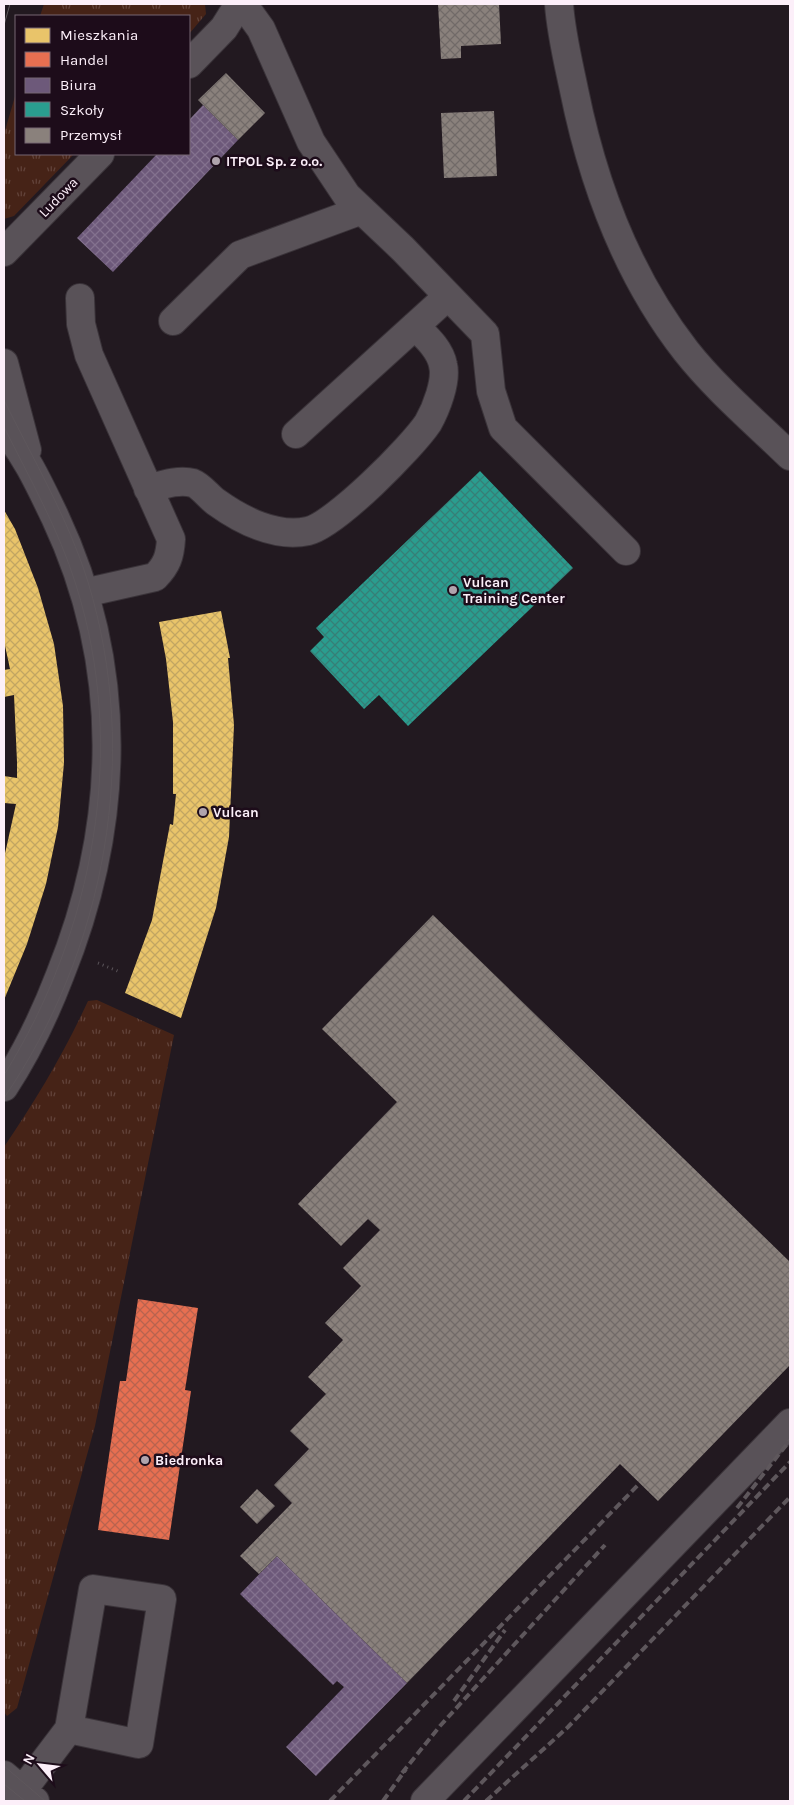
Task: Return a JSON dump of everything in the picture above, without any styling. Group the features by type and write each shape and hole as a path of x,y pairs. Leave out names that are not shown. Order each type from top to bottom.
{"street":[{"path":"190,63 224,28 239,4"},
{"path":"243,4 261,29 312,142 346,196 485,334 491,391 503,428 626,551"},
{"path":"559,4 567,58 584,142 608,216 640,284 687,352 739,407 790,456"},
{"name":"Ludowa","path":"4,268 10,246 99,155"},
{"path":"172,322 240,255 362,210"},
{"path":"296,434 448,296"},
{"path":"80,298 81,324 89,354 171,539 170,556 163,569 155,577 84,593"},
{"path":"148,489 173,482 194,483 217,502 248,522 277,531 308,531 334,516 376,481 428,423 441,394 444,365 433,344 414,326"},
{"path":"4,364 34,473"},
{"path":"4,429 34,473 66,542 84,593 101,669 107,723 107,784 102,826 92,878 65,964 34,1034 4,1087"},
{"path":"424,1801 790,1423"},
{"path":"19,1792 69,1729 93,1589 162,1599 138,1744 69,1729"}],"path":[{"path":"98,963 120,972"}],"green space":[{"path":"44,4 205,4 206,14 190,33 190,15 40,15"},
{"path":"15,96 15,155 73,155 14,216 4,219 4,134"},
{"path":"97,1000 174,1035 95,1426 17,1708 7,1716 4,1712 4,1147 49,1076 88,1001"}],"building: Mieszkania":[{"path":"4,510 15,529 38,588 54,644 63,706 64,763 58,827 46,884 27,944 4,1000 4,858 16,804 4,803 4,776 17,778 17,762 14,695 4,697 4,670 10,669 4,641"},
{"name":"Vulcan","path":"221,611 230,658 228,658 234,725 229,837 216,908 181,1018 125,993 152,920 170,824 173,825 176,794 173,794 173,722 166,659 159,622"}],"building: Handel":[{"name":"Biedronka","path":"138,1299 198,1308 185,1390 191,1391 169,1540 98,1530 120,1381 126,1381"}],"building: Biura":[{"path":"203,105 238,140 113,272 77,238 156,155 190,155 190,119"},
{"path":"277,1556 407,1683 316,1776 286,1747 344,1687 337,1681 333,1685 240,1594"}],"building: Szkoły":[{"name":"Vulcan Training Center","path":"480,471 573,568 408,726 379,695 364,709 310,651 324,637 316,628"}],"building: Przemysł":[{"path":"438,4 499,4 501,44 461,46 461,58 441,59"},
{"path":"226,73 265,113 238,140 198,100"},
{"path":"494,111 497,176 444,178 441,113"},
{"path":"433,915 790,1262 790,1365 658,1501 620,1464 407,1683 277,1556 259,1574 240,1556 292,1503 274,1485 309,1449 290,1431 326,1394 308,1377 343,1340 325,1323 361,1286 343,1268 380,1230 368,1219 341,1246 298,1204 397,1102 322,1029"},
{"path":"257,1489 275,1506 257,1524 240,1507"}],"tram line":[{"path":"4,25 10,4"},
{"path":"4,400 49,489 80,558 88,582 104,648 112,715 112,782 104,849 89,915 68,979 39,1040 4,1098"},
{"path":"4,427 53,525 76,585 92,647 99,710 100,774 93,838 80,900 61,961 35,1019 4,1075"},
{"path":"4,1766 45,1801"},
{"path":"4,1784 25,1801"}],"railway":[{"path":"737,1508 790,1440"},
{"path":"464,1801 790,1462"},
{"path":"330,1801 640,1483"},
{"path":"486,1801 568,1727 790,1497"},
{"path":"402,1773 440,1726 605,1545"},
{"path":"454,1701 505,1630"},
{"path":"383,1801 406,1769"}],"place":[{"name":"ITPOL Sp. z o.o.","path":"216,161"},
{"name":"Vulcan Training Center","path":"453,590"},
{"name":"Vulcan","path":"203,812"},
{"name":"Biedronka","path":"145,1460"}]}
